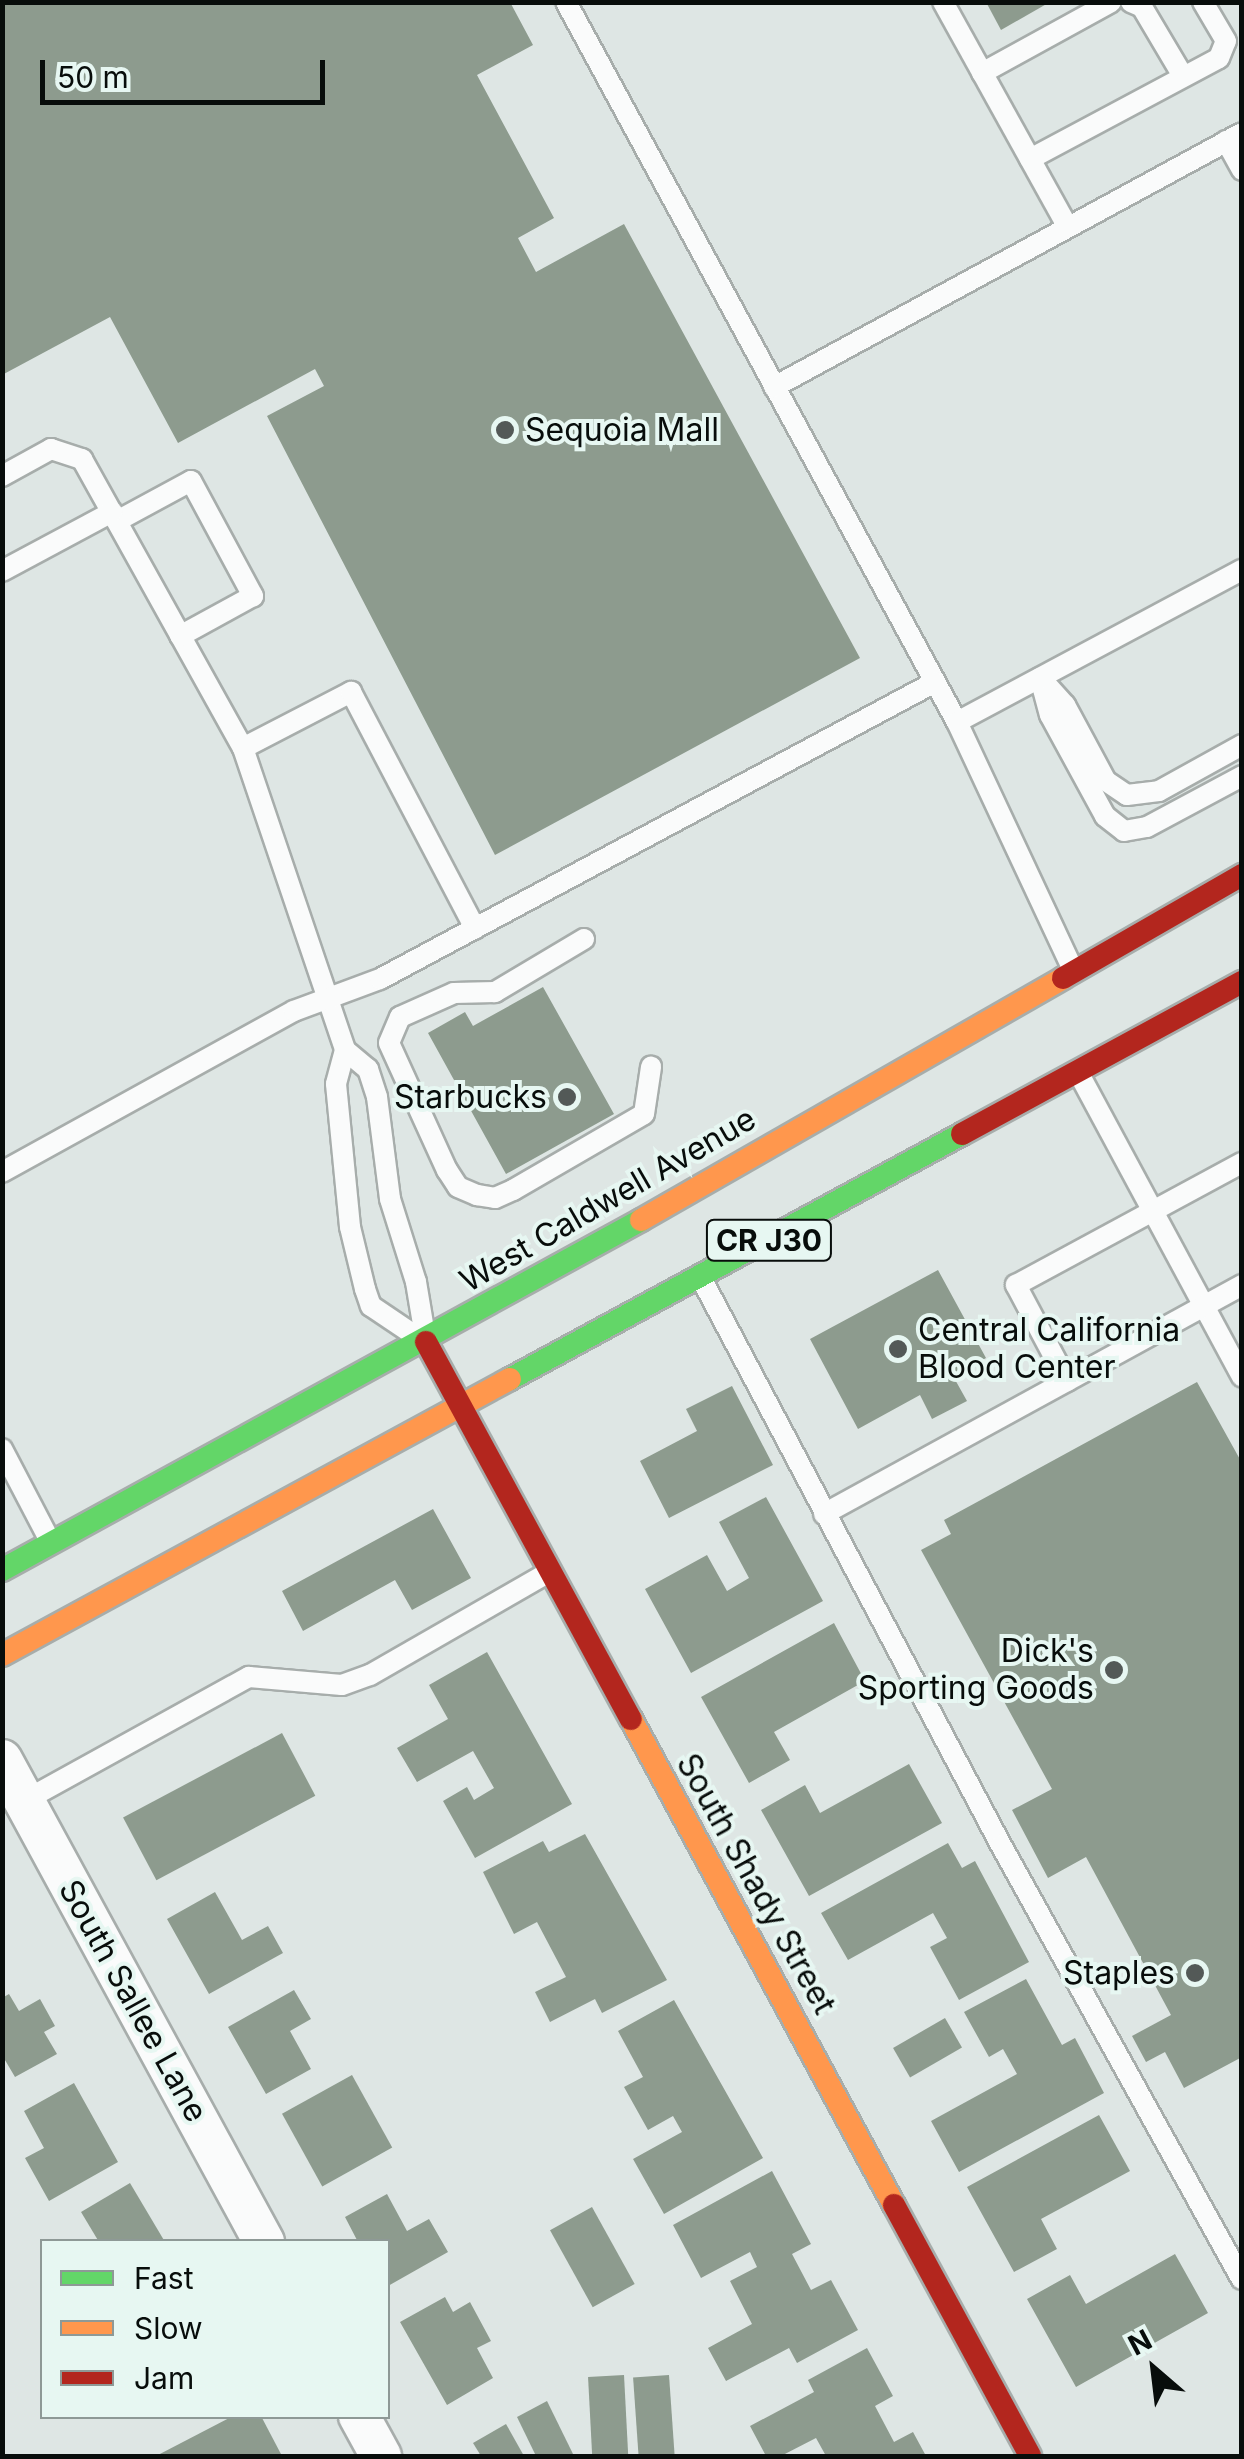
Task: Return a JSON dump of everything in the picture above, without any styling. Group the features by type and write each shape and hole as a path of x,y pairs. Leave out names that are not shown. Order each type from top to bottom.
{"main road":[{"name":"West Caldwell Avenue","path":"2,1570 426,1342 1072,967 1242,876"},
{"name":"CR J30","path":"2,1655 1242,982"},
{"name":"South Shady Street","path":"426,1342 1030,2456"}],"street":[{"name":"South Sallee Lane","path":"2,1760 262,2239"},
{"path":"361,2419 381,2456"}],"lane":[{"path":"566,2 957,722 1072,967"},
{"path":"942,2 1067,226"},
{"path":"982,72 1111,2"},
{"path":"1131,2 1142,7 1183,76"},
{"path":"1030,159 1225,50 1203,2"},
{"path":"774,388 1234,137 1242,170"},
{"path":"2,476 52,450 82,459 243,748 345,1050 336,1084 356,1260 371,1306 426,1342"},
{"path":"2,571 191,482 253,596 180,636"},
{"path":"957,722 1242,570"},
{"path":"1040,678 1065,706 1106,781 1127,795 1158,791 1242,745"},
{"path":"1040,678 1050,715 1105,816 1124,831 1147,828 1242,776"},
{"path":"2,1172 264,1026 475,928 935,682"},
{"path":"243,748 352,692 475,928"},
{"path":"584,939 495,992 454,993 400,1017 389,1043 447,1170 458,1186 477,1195 495,1198 513,1190 644,1114 651,1067"},
{"path":"345,1050 368,1070 377,1097 390,1200 416,1282 426,1342"},
{"path":"1078,1070 1242,1377"},
{"path":"1068,1381 1016,1284 1242,1163"},
{"path":"701,1276 824,1514 1242,2279"},
{"path":"824,1514 1242,1285"},
{"path":"2,1450 51,1544"},
{"path":"24,1802 250,1677 342,1684 356,1680 549,1572"}],"building":[{"name":"Sequoia Mall","path":"2,2 510,2 533,45 477,75 554,218 518,238 536,272 624,224 860,658 495,855 267,416 324,386 315,369 178,443 110,317 2,375"},
{"path":"986,2 1050,2 1001,30"},
{"path":"543,987 614,1114 506,1174 428,1033 465,1012 473,1026"},
{"name":"Central California Blood Center","path":"938,1270 986,1358 953,1376 967,1401 932,1419 920,1395 858,1429 810,1339"},
{"name":"Dick's Sporting Goods","path":"1197,1382 1242,1463 1242,2057 1184,2088 1165,2052 1146,2062 1132,2036 1171,2015 1086,1857 1048,1878 1012,1810 1052,1789 921,1550 951,1534 944,1520"},
{"path":"732,1386 773,1465 669,1518 640,1461 697,1431 686,1409"},
{"path":"766,1497 823,1601 691,1673 645,1589 707,1555 727,1591 749,1578 719,1522"},
{"path":"433,1509 471,1578 412,1610 395,1580 303,1631 282,1591"},
{"path":"834,1623 865,1681 774,1732 790,1760 749,1783 701,1697"},
{"path":"487,1652 572,1804 475,1858 443,1801 467,1787 474,1800 494,1788 473,1751 417,1782 397,1748 448,1719 429,1685"},
{"path":"282,1733 315,1796 156,1880 123,1818"},
{"path":"909,1764 942,1823 809,1896 761,1810 805,1785 820,1813"},
{"path":"585,1834 667,1980 602,2013 595,1999 550,2022 535,1992 566,1977 537,1922 514,1934 483,1872 543,1841 549,1852"},
{"path":"948,1843 962,1868 975,1861 1029,1962 959,2000 930,1947 947,1938 933,1913 848,1960 821,1913"},
{"path":"215,1892 242,1940 268,1926 283,1953 209,1994 167,1919"},
{"path":"1026,1979 1062,2045 1075,2038 1104,2093 959,2172 931,2121 1017,2074 1003,2049 989,2057 964,2012"},
{"path":"294,1990 311,2019 290,2031 311,2069 266,2094 228,2027"},
{"path":"9,1994 19,2011 40,1999 55,2026 44,2032 57,2054 15,2077 2,2055 2,1998"},
{"path":"674,2000 763,2158 664,2214 633,2159 682,2132 673,2116 648,2130 624,2087 643,2077 618,2031"},
{"path":"945,2018 962,2047 910,2077 893,2048"},
{"path":"352,2075 392,2148 322,2186 282,2114"},
{"path":"74,2083 118,2162 49,2201 25,2158 44,2148 24,2111"},
{"path":"1099,2115 1130,2171 1041,2219 1057,2249 1014,2272 967,2187"},
{"path":"772,2171 811,2244 792,2254 811,2290 831,2280 858,2330 797,2363 789,2348 726,2381 708,2348 752,2324 730,2281 757,2267 750,2252 701,2278 673,2225"},
{"path":"130,2183 163,2239 97,2239 81,2212"},
{"path":"387,2194 407,2231 429,2219 448,2252 390,2285 390,2239 356,2239 345,2217"},
{"path":"592,2207 635,2284 593,2307 550,2230"},
{"path":"1175,2254 1208,2313 1076,2387 1027,2299 1070,2275 1086,2304"},
{"path":"445,2297 453,2312 470,2302 491,2341 477,2348 493,2378 447,2405 400,2322"},
{"path":"867,2348 893,2396 875,2406 894,2442 913,2432 926,2456 826,2456 816,2438 781,2456 766,2456 750,2426 814,2392 808,2380"},
{"path":"624,2375 628,2456 592,2456 588,2377"},
{"path":"669,2375 675,2456 639,2456 633,2378"},
{"path":"547,2401 574,2456 536,2456 517,2417"},
{"path":"227,2419 263,2419 282,2456 156,2456"},
{"path":"506,2424 524,2456 481,2456 473,2443"}],"traffic: fast":[{"path":"510,1379 962,1134"},
{"path":"2,1570 641,1220"}],"traffic: slow":[{"path":"641,1220 1063,978"},
{"path":"2,1655 510,1379"},
{"path":"631,1719 894,2205"}],"traffic: jam":[{"path":"1063,978 1242,875"},
{"path":"962,1134 1242,982"},
{"path":"426,1342 631,1719"},
{"path":"894,2205 1030,2456"}],"place":[{"name":"Sequoia Mall","path":"505,430"},
{"name":"Starbucks","path":"567,1097"},
{"name":"Central California Blood Center","path":"898,1349"},
{"name":"Dick's Sporting Goods","path":"1114,1670"},
{"name":"Staples","path":"1195,1973"}]}
